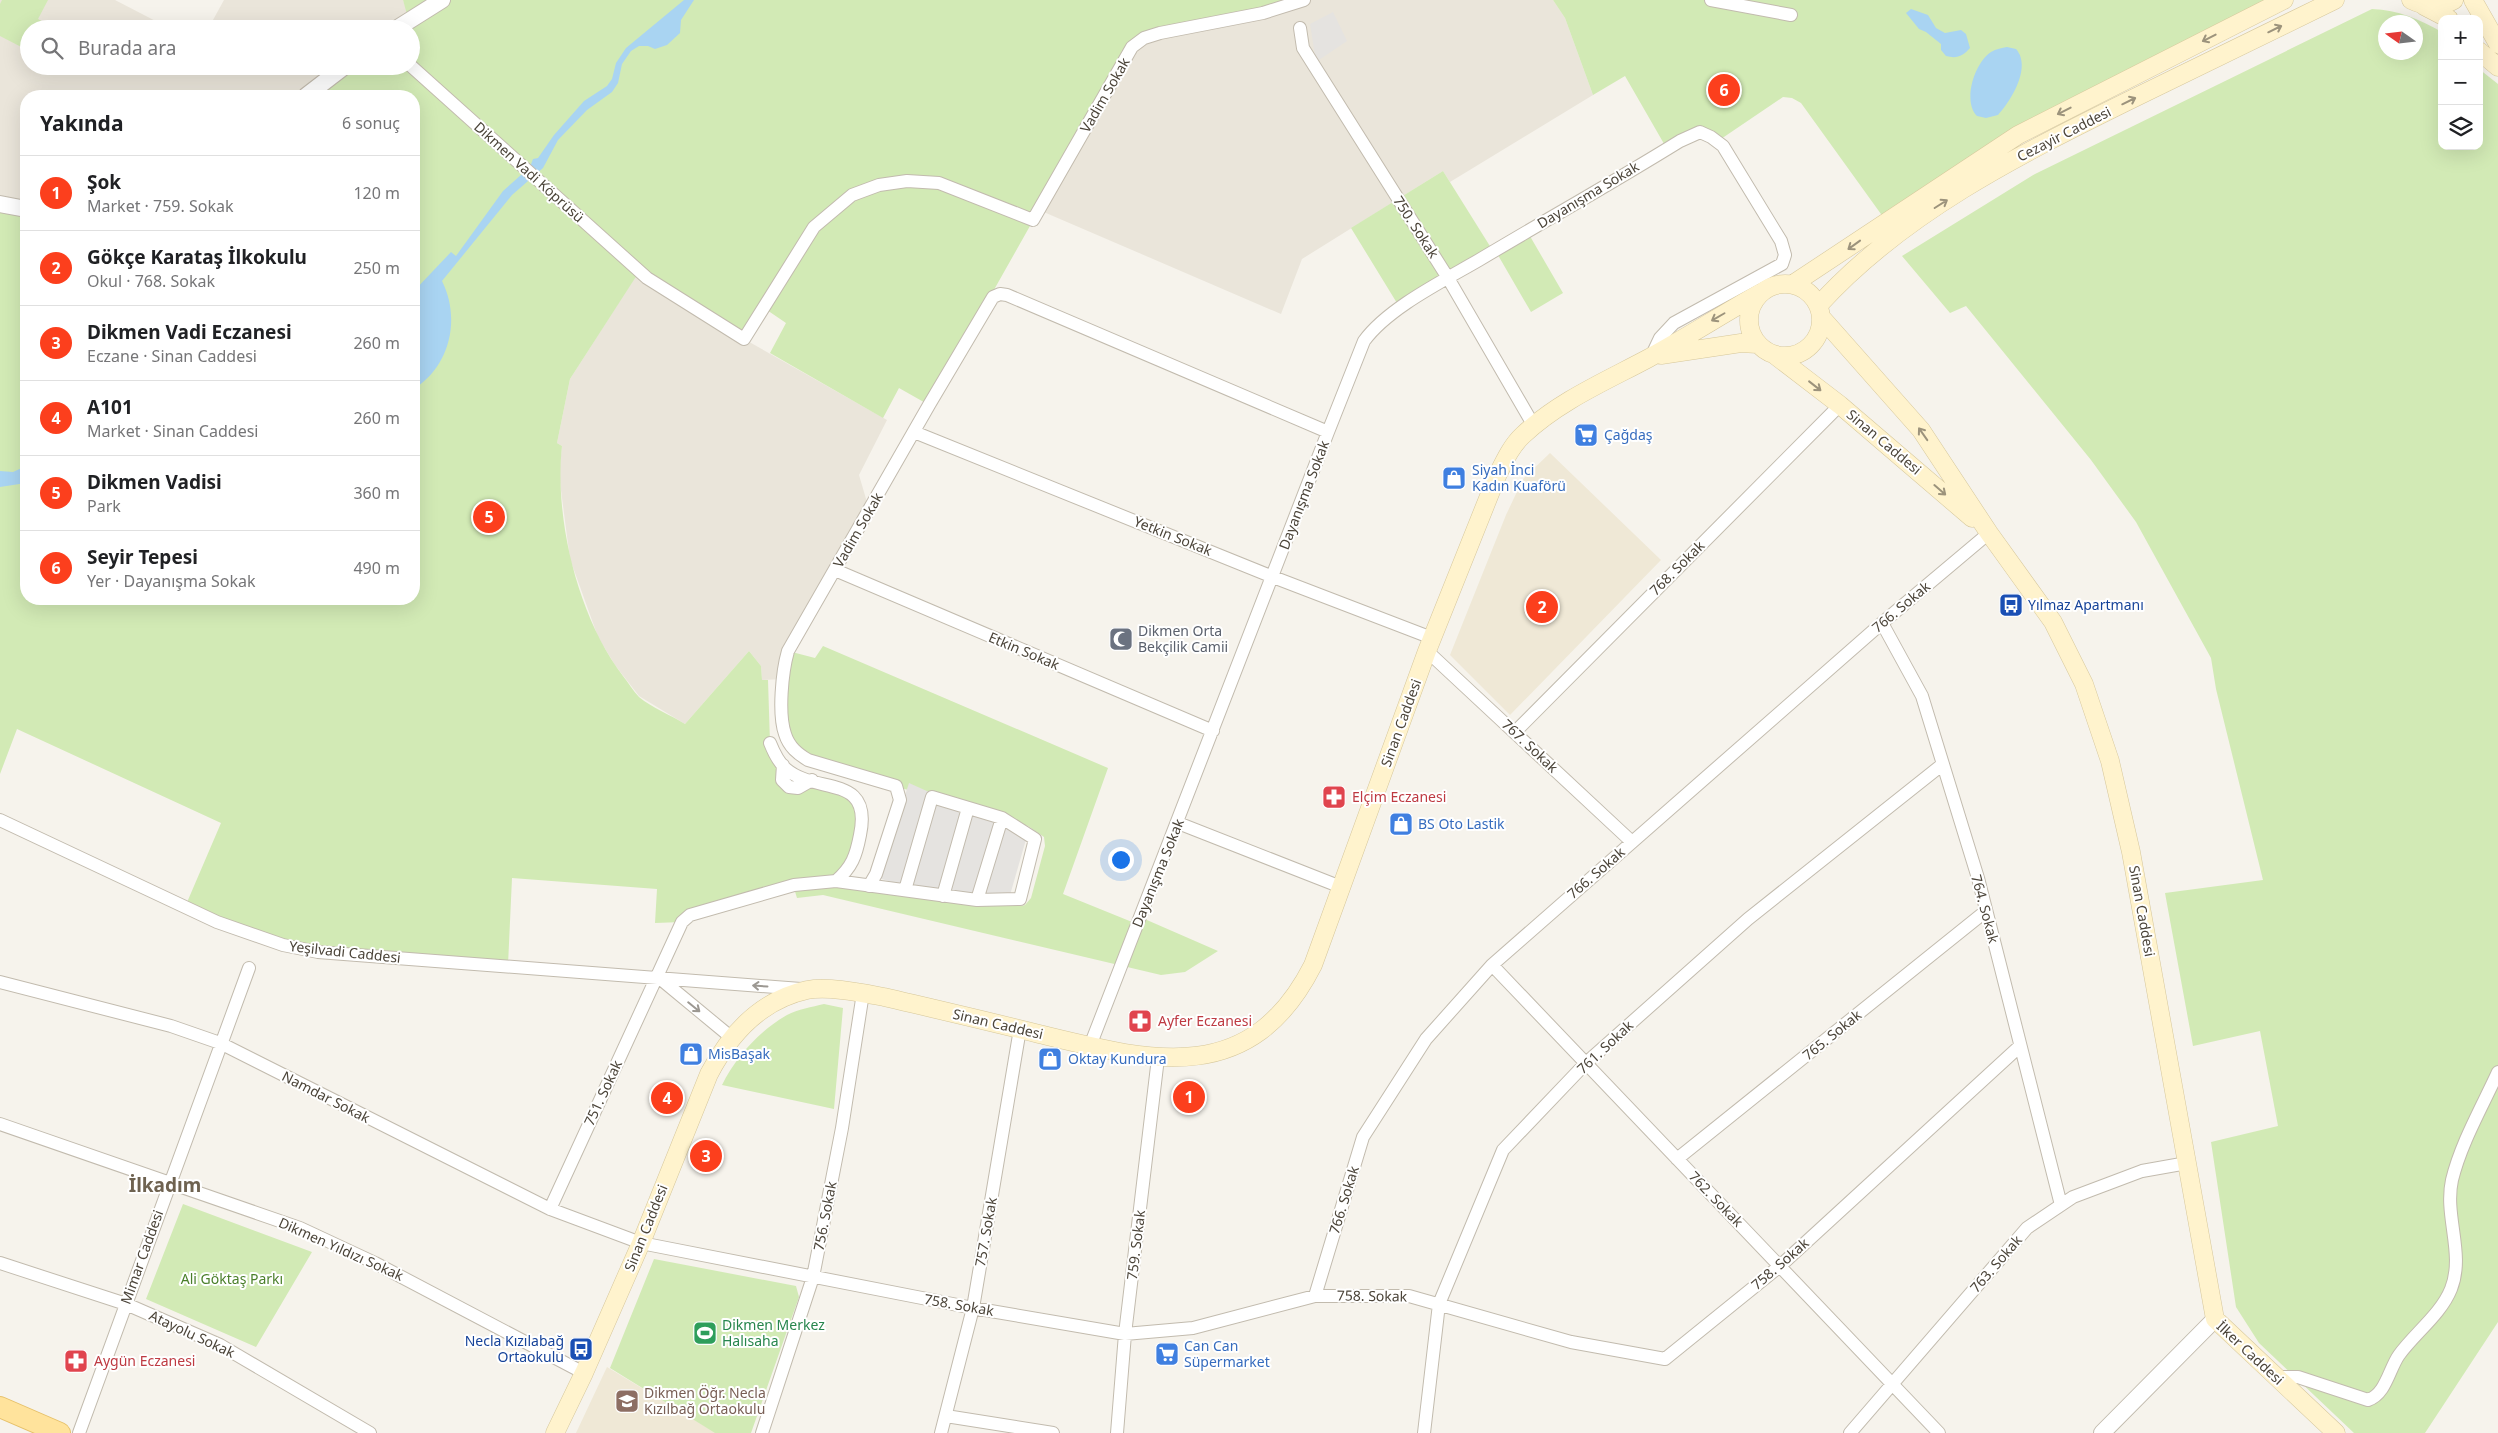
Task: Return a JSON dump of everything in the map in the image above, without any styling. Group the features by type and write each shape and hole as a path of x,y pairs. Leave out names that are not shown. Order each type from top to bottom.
{"main road":[{"name":"Cezayir Caddesi","path":"1820,311 1845,276 1897,223 2018,135 2284,0"},
{"name":"Cezayir Caddesi","path":"1793,284 1897,223 2025,152 2335,0"},
{"path":"2416,2 2434,7 2454,0"},
{"path":"2473,0 2498,44"},
{"path":"2416,2 2441,15"},
{"path":"2483,54 2498,67"},
{"path":"1793,284 1812,296 1820,311 1820,328 1809,348 1788,356 1776,356 1766,352 1757,344 1748,324 1753,301 1760,293 1776,285 1793,284"},
{"name":"Sinan Caddesi","path":"555,1433 584,1373 640,1243 698,1096 720,1054 732,1038 760,1010 779,999 809,990 863,993 1090,1046 1158,1058 1183,1058 1230,1048 1256,1034 1282,1013 1294,998 1312,965 1429,644 1497,476 1509,453 1522,436 1582,392 1651,357 1760,293"},
{"name":"Sinan Caddesi","path":"1820,311 1920,430 1989,533 2054,622 2084,684 2110,760 2131,852 2214,1319"},
{"name":"Sinan Caddesi","path":"1651,357 1741,343 1757,344"},
{"name":"Sinan Caddesi","path":"1776,356 1840,405 1989,533"},
{"name":"İlker Caddesi","path":"2214,1319 2334,1432"},
{"path":"0,1407 60,1433"}],"street":[{"path":"410,20 442,0"},
{"name":"Vadim Sokak","path":"1033,220 1132,47 1144,38 1160,33 1263,13 1304,0"},
{"path":"1711,0 1791,15"},
{"name":"750. Sokak","path":"1300,28 1303,48 1448,278 1534,426"},
{"name":"Dikmen Vadi Köprüsü","path":"420,74 647,278 744,339 814,227 852,196 879,184 907,181 939,183 1033,220"},
{"path":"314,90 333,75"},
{"name":"Dayanışma Sokak","path":"1090,1046 1328,432 1364,341 1372,329 1385,318 1448,278 1680,141 1700,132 1723,146 1781,241 1785,255 1782,264 1669,327 1660,338 1651,357"},
{"path":"0,204 20,208"},
{"name":"Vadim Sokak","path":"869,886 876,874 900,800 896,786 808,760 796,753 785,734 782,710 785,661 788,651 993,297 1000,294 1007,295 1328,432"},
{"name":"768. Sokak","path":"1515,732 1840,405"},
{"name":"Yetkin Sokak","path":"914,432 1273,577 1429,644"},
{"name":"766. Sokak","path":"1315,1296 1363,1137 1426,1039 1492,965 1882,623 1989,533"},
{"name":"Etkin Sokak","path":"835,570 1213,731"},
{"name":"764. Sokak","path":"1882,623 1922,696 1943,764 1986,911 2061,1205"},
{"name":"767. Sokak","path":"1429,644 1515,732 1632,842"},
{"path":"770,743 783,766 782,780 788,787 798,788 812,780 849,792 859,802 862,812 862,828 855,860 848,871 836,881"},
{"name":"761. Sokak","path":"1424,1433 1439,1304 1503,1150 1586,1064 1748,919 1943,764"},
{"path":"905,890 932,797 1002,818 977,900"},
{"path":"943,896 968,808"},
{"name":"751. Sokak","path":"550,1209 656,976 682,922 690,915 794,885 836,881 977,900 1020,899 1035,839 1002,818"},
{"name":"Yeşilvadi Caddesi","path":"0,820 217,922 282,945 318,952 656,976 809,990"},
{"path":"1178,823 1341,887"},
{"name":"765. Sokak","path":"1677,1158 1986,911"},
{"name":"762. Sokak","path":"1492,965 1940,1433"},
{"name":"Mimar Caddesi","path":"79,1433 248,968"},
{"path":"656,976 732,1038"},
{"name":"Namdar Sokak","path":"0,982 171,1026 220,1043 550,1209 640,1243"},
{"name":"756. Sokak","path":"762,1433 813,1277 842,1128 863,993"},
{"name":"757. Sokak","path":"941,1433 973,1308 1020,1029"},
{"name":"758. Sokak","path":"640,1243 973,1308 1126,1334 1193,1328 1315,1296 1409,1296 1571,1342 1665,1359 1780,1266 2020,1046"},
{"name":"759. Sokak","path":"1117,1433 1126,1334 1158,1058"},
{"path":"2276,1377 2298,1377 2368,1400 2376,1397 2398,1356 2445,1302 2452,1288 2456,1253 2450,1196 2452,1182 2457,1162 2498,1072"},
{"name":"Dikmen Yıldızı Sokak","path":"0,1124 300,1228 367,1259 584,1373"},
{"name":"763. Sokak","path":"1850,1433 2026,1228 2073,1197 2142,1171 2187,1163"},
{"name":"Atayolu Sokak","path":"0,1263 126,1304 220,1345 370,1433"},
{"name":"İlker Caddesi","path":"2102,1433 2214,1319"},
{"path":"946,1416 1053,1433"}],"shaded area":[{"path":"0,0 115,0 154,20 20,20 20,75 333,75 314,90 20,90 20,208 0,204"},
{"path":"224,0 403,0 410,20 213,20"},
{"path":"1304,0 1553,0 1565,18 1593,95 1450,182 1443,171 1302,259 1281,314 1039,210 1132,47"},
{"path":"1333,12 1347,41 1316,62 1310,24"},
{"path":"639,271 744,339 887,420 859,475 869,509 788,651 784,679 762,680 761,666 749,651 685,724 639,696 615,665 598,637 570,559 559,475 562,446 557,443 570,379"},
{"path":"1550,453 1661,560 1510,715 1450,655 1506,515 1523,479"},
{"path":"909,783 1027,836 1008,902 948,898 878,878"},
{"name":"Dikmen Öğr. Necla Kızılbağ Ortaokulu","path":"607,1367 716,1433 576,1433"}],"green space":[{"path":"2,0 48,0 38,19 40,20 20,20 20,46 0,36 0,4"},
{"path":"403,0 1304,0 1144,38 1039,210 929,405 899,388 883,418 770,353 786,323 764,308 744,339 639,272 570,379 557,443 562,446 560,474 562,504 573,566 593,625 607,652 639,697 685,724 749,651 761,666 762,680 768,680 770,743 787,770 849,792 861,828 836,880 1022,906 1031,898 1045,846 1044,837 1028,826 808,760 785,734 788,651 815,658 823,646 1108,768 1063,894 1137,924 1140,917 1218,951 1185,972 1161,975 823,895 797,898 793,885 682,922 655,923 657,889 512,878 508,965 318,952 185,907 221,823 17,729 0,774 0,204 20,208 20,605 420,605 420,90 314,90 333,75 420,75 420,20 409,20"},
{"path":"1553,0 2284,0 2018,135 1886,221 1801,103 1792,98 1783,97 1718,141 1700,132 1667,149 1625,76 1593,95 1565,18"},
{"path":"2372,9 2405,15 2378,15 2378,60 2423,60 2423,22 2438,30 2438,150 2483,150 2483,72 2498,84 2498,1322 2425,1433 2354,1433 2259,1343 2236,1307 2211,1142 2278,1126 2260,1031 2193,1046 2165,893 2263,880 2216,689 2211,658 2136,522 2091,460 1966,306 1950,313 1902,256 2035,174"},
{"path":"1443,171 1493,251 1400,308 1351,228"},
{"path":"1527,231 1563,293 1531,312 1495,250"},
{"path":"824,1004 843,1008 834,1109 722,1085 741,1055 777,1021 791,1013"},
{"name":"Ali Göktaş Parkı","path":"183,1204 312,1252 256,1347 146,1299"},
{"name":"Dikmen Merkez Halısaha","path":"654,1259 796,1286 799,1297 751,1433 715,1433 610,1368"}],"water":[{"path":"684,0 694,0 681,20 680,33 667,45 655,49 648,46 639,46 631,51 622,64 618,83 612,92 587,110 558,140 543,168 512,195 442,281 451,311 449,341 444,355 436,368 420,384 420,285 451,252 456,256 503,191 530,167 533,159 538,158 554,135 584,101 607,86 612,79 616,63 626,48"},
{"path":"1911,9 1928,15 1936,28 1945,33 1961,30 1966,34 1970,48 1960,56 1946,56 1941,50 1941,44 1919,29 1906,13"},
{"path":"2007,47 2016,49 2020,56 2022,65 2018,84 2009,101 1998,115 1986,118 1977,116 1971,101 1972,82 1985,57 1997,49"},
{"path":"20,469 20,484 0,487 0,471 13,472"}],"place":[{"name":"Seyir Tepesi","path":"1724,90"},
{"name":"Çağdaş","path":"1586,435"},
{"name":"Siyah İnci Kadın Kuaförü","path":"1454,478"},
{"name":"Dikmen Vadisi","path":"489,517"},
{"name":"Yılmaz Apartmanı","path":"2011,605"},
{"name":"Gökçe Karataş İlkokulu","path":"1542,607"},
{"name":"Dikmen Orta Bekçilik Camii","path":"1121,639"},
{"name":"Elçim Eczanesi","path":"1334,797"},
{"name":"BS Oto Lastik","path":"1401,824"},
{"name":"Ayfer Eczanesi","path":"1140,1021"},
{"name":"MisBaşak","path":"691,1054"},
{"name":"Oktay Kundura","path":"1050,1059"},
{"name":"Şok","path":"1189,1097"},
{"name":"A101","path":"667,1098"},
{"name":"Dikmen Vadi Eczanesi","path":"706,1156"},
{"name":"Dikmen Merkez Halısaha","path":"705,1333"},
{"name":"Necla Kızılabağ Ortaokulu","path":"581,1349"},
{"name":"Can Can Süpermarket","path":"1167,1354"},
{"name":"Aygün Eczanesi","path":"76,1361"},
{"name":"Dikmen Öğr. Necla Kızılbağ Ortaokulu","path":"627,1401"}],"district":[{"name":"İlkadım","path":"165,1185"}]}
